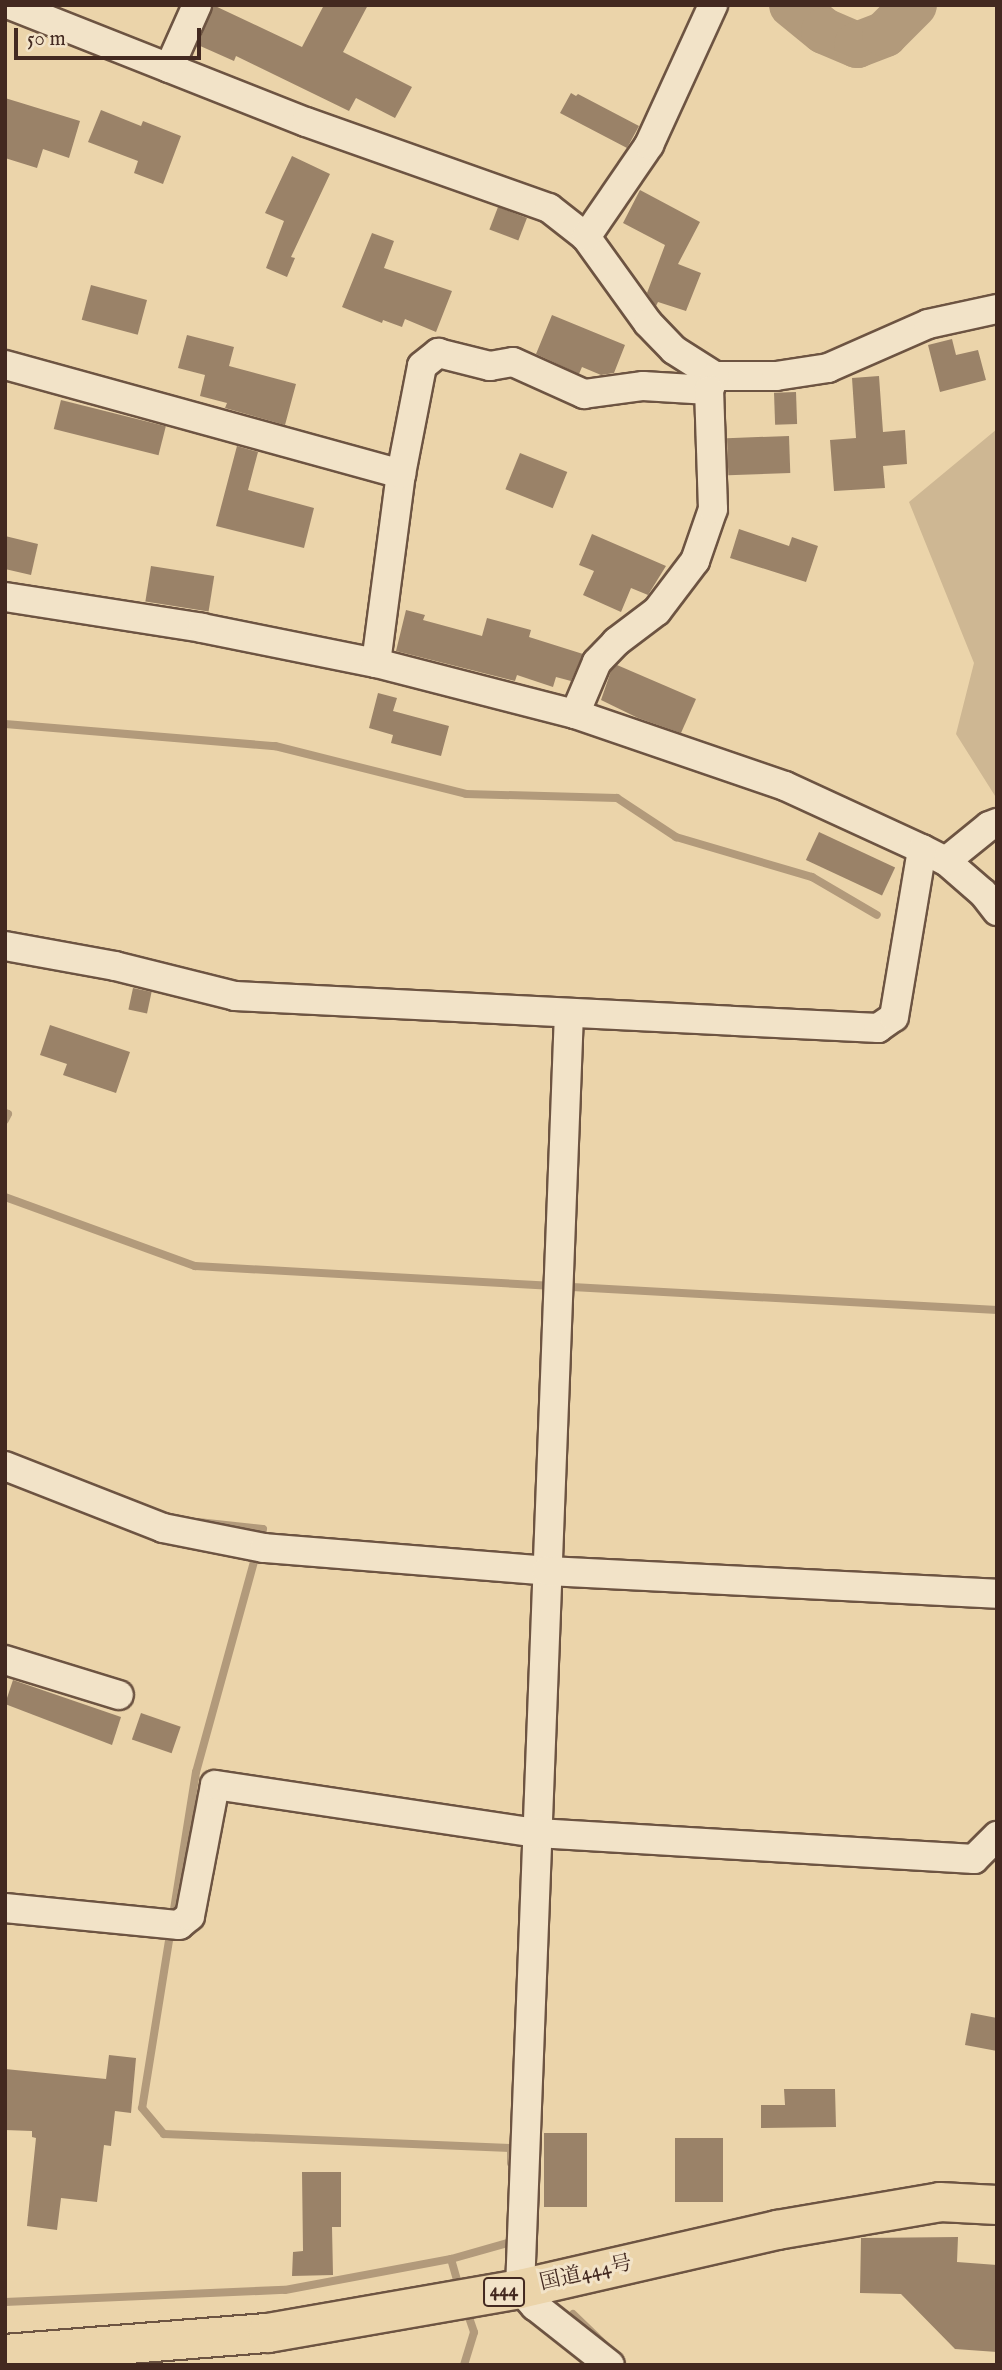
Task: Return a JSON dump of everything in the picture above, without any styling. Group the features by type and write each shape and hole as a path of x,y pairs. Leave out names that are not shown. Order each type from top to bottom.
{"highway":[{"name":"国道444号","path":"5,2354 268,2333 520,2289 791,2227 940,2202 997,2205"}],"street":[{"path":"10,5 306,122 454,172 549,208 586,237 648,323 712,383 713,509 695,561 657,611 616,642 597,662 575,714"},
{"path":"169,68 197,5"},
{"path":"586,237 649,145 713,5"},
{"path":"376,663 401,474 422,366 438,354 490,366 513,362 584,394 643,386 712,383 828,368 928,324 997,309"},
{"path":"5,365 401,474"},
{"path":"5,597 202,628 376,663 575,714 785,786 934,855 983,893 997,911"},
{"path":"5,946 115,966 235,996 878,1028 894,1017 934,855 997,823"},
{"path":"569,1013 520,2289 535,2306 610,2365"},
{"path":"5,1466 163,1528 257,1547 547,1571 997,1594"},
{"path":"5,1660 120,1695"},
{"path":"5,1908 170,1923 190,1916 215,1785 537,1833 974,1859 997,1836"}],"shaded area":[{"path":"997,429 997,799 956,734 974,663 909,502"}],"building":[{"path":"213,5 302,47 324,5 368,5 343,52 412,87 395,118 356,98 349,111 236,56 234,61 198,45"},
{"path":"571,93 576,96 578,94 639,126 627,148 560,113"},
{"path":"5,98 80,121 69,158 43,149 37,168 5,158"},
{"path":"101,110 141,126 143,121 181,136 163,184 134,173 138,161 88,142"},
{"path":"292,156 330,174 291,257 295,258 287,277 266,268 284,221 265,213"},
{"path":"640,190 700,222 678,264 701,273 686,311 658,302 656,306 647,293 665,245 623,223"},
{"path":"498,207 527,218 518,241 489,229"},
{"path":"372,233 394,241 384,268 452,291 436,332 405,319 402,327 383,320 382,323 342,307"},
{"path":"91,285 147,300 138,335 82,320"},
{"path":"552,315 625,345 614,373 601,375 582,367 579,374 536,354"},
{"path":"187,335 234,347 229,366 296,384 285,425 225,408 227,403 200,396 205,375 178,368"},
{"path":"952,339 956,355 978,350 986,380 940,392 928,345"},
{"path":"879,376 883,432 905,430 907,464 883,466 885,488 834,491 830,440 856,438 852,378"},
{"path":"796,392 797,424 775,425 774,393"},
{"path":"61,400 166,426 159,455 54,429"},
{"path":"789,436 790,473 728,475 727,438"},
{"path":"237,446 258,452 248,490 314,508 304,548 216,526"},
{"path":"520,453 567,472 553,508 505,489"},
{"path":"739,529 789,546 792,537 818,546 806,582 730,558"},
{"path":"592,534 666,566 648,595 631,588 621,612 583,595 594,571 579,565"},
{"path":"5,536 38,544 31,575 5,569"},
{"path":"151,566 214,576 209,612 145,602"},
{"path":"406,610 425,615 423,620 482,636 487,618 531,630 529,637 583,654 571,681 556,677 553,687 517,675 515,681 396,651"},
{"path":"617,665 696,699 681,733 638,718 601,700 611,671"},
{"path":"378,693 397,698 393,711 449,726 441,756 391,743 393,735 369,728"},
{"path":"819,832 895,867 882,896 806,860"},
{"path":"133,988 152,992 147,1013 128,1010"},
{"path":"50,1025 130,1052 116,1093 63,1075 67,1064 40,1055"},
{"path":"13,1680 121,1717 112,1745 5,1704"},
{"path":"141,1713 181,1727 172,1753 132,1739"},
{"path":"971,2013 997,2018 997,2051 965,2045"},
{"path":"109,2055 136,2058 131,2113 115,2111 111,2146 104,2145 97,2202 61,2198 57,2230 27,2226 36,2138 32,2137 32,2131 5,2130 5,2069 106,2079"},
{"path":"784,2089 835,2089 836,2127 761,2128 761,2105 785,2105"},
{"path":"544,2133 587,2133 587,2207 544,2207"},
{"path":"675,2138 723,2138 723,2202 675,2202"},
{"path":"302,2172 341,2172 341,2227 332,2227 333,2275 292,2276 293,2252 303,2251"},
{"path":"958,2237 957,2262 997,2265 997,2352 955,2349 901,2294 860,2293 861,2238"}],"waterway":[{"path":"792,5 824,31 857,45 885,34 914,5"},
{"path":"5,724 275,746 466,794 617,798 676,837 812,877 877,915"},
{"path":"5,1113 8,1114 5,1120"},
{"path":"5,1197 195,1266 549,1286"},
{"path":"572,1287 997,1310"},
{"path":"198,1522 263,1529 196,1772 142,2108 164,2134 511,2148 511,2163"},
{"path":"5,2302 285,2290 451,2259 511,2242 511,2236"},
{"path":"451,2259 460,2290"},
{"path":"464,2365 474,2332 466,2309"},
{"path":"573,2314 604,2344"}]}
